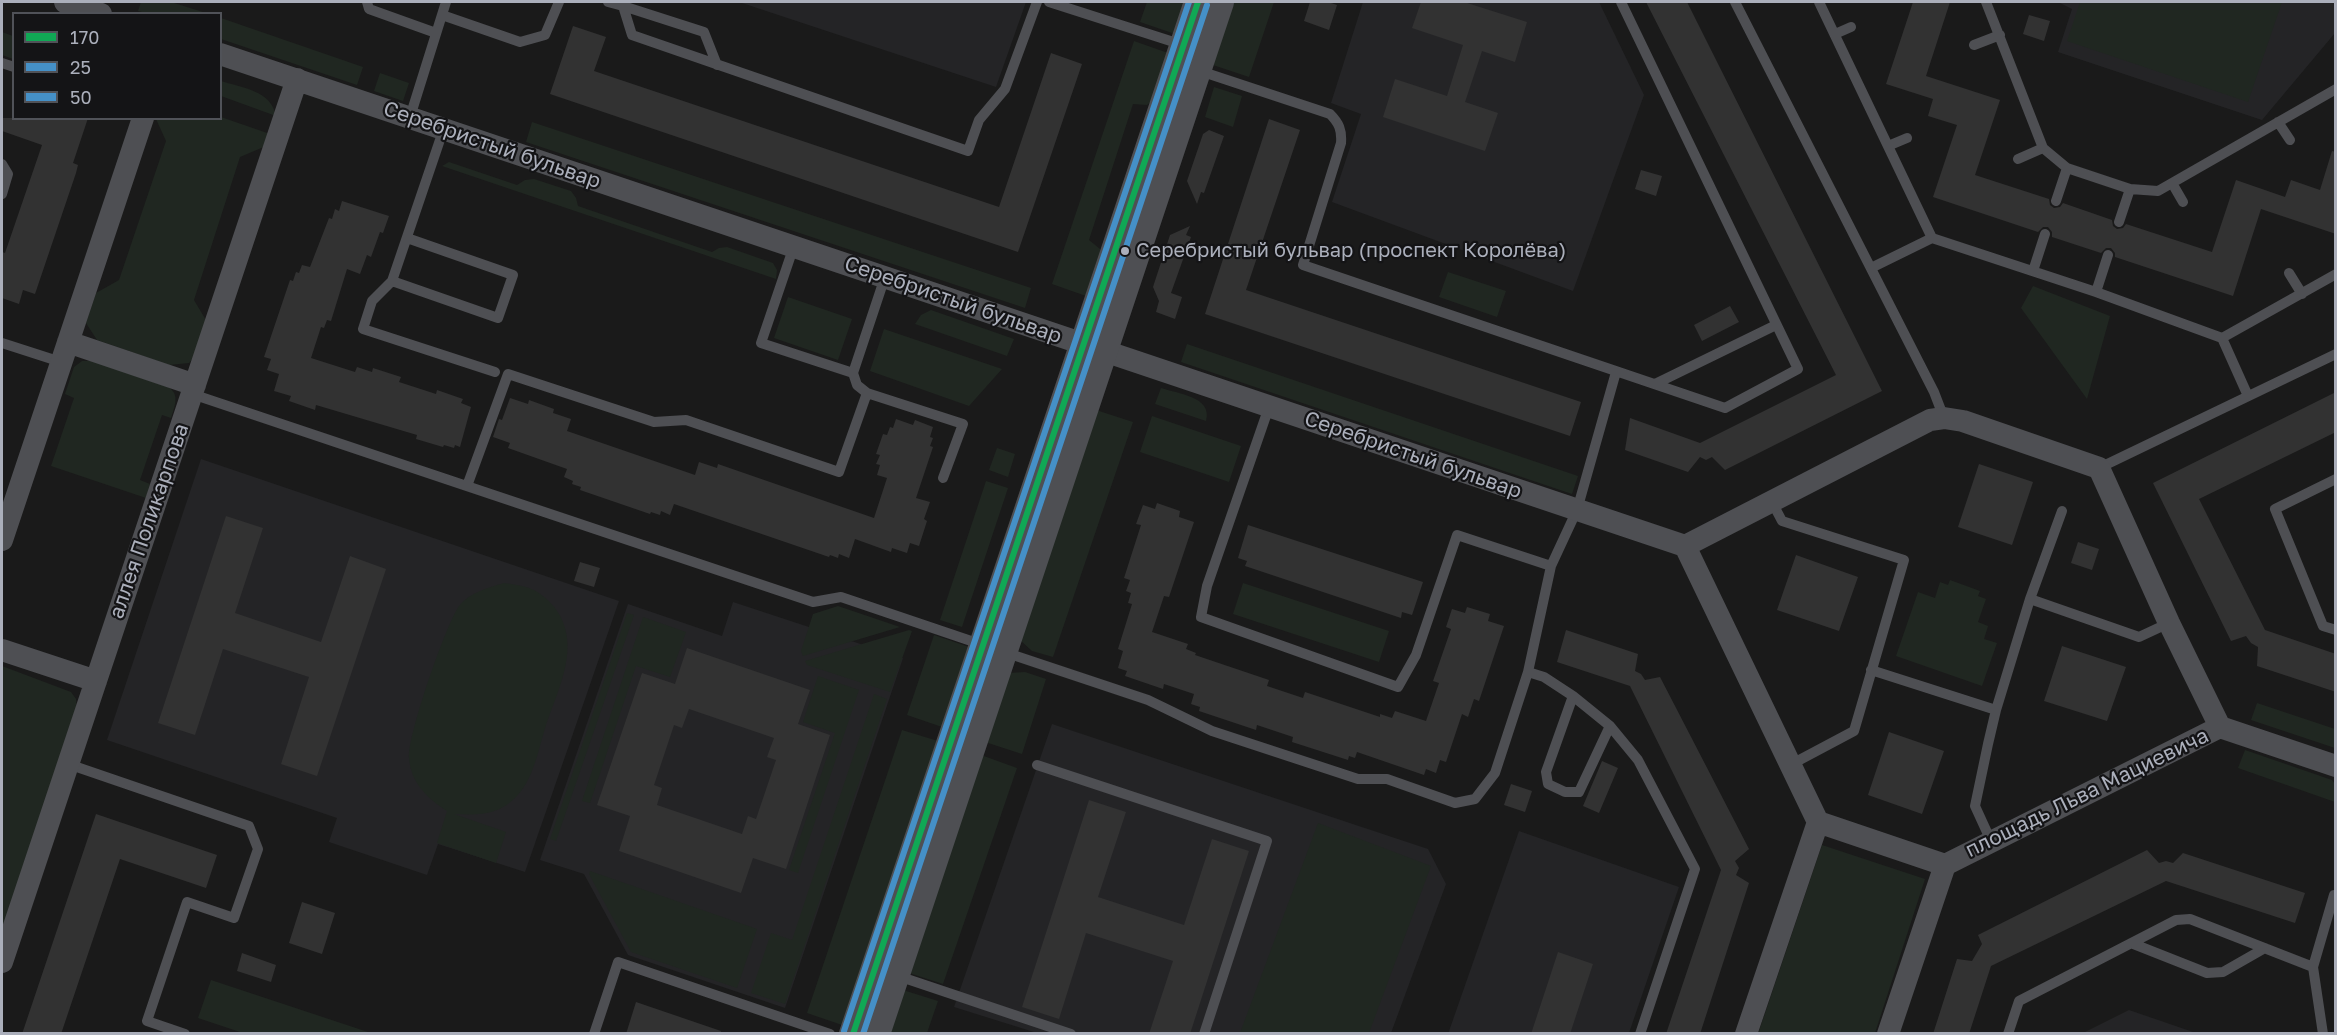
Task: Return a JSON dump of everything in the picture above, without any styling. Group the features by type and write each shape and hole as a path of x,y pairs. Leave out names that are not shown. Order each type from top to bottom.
{"street":[{"path":"70,2 96,12"},
{"path":"1191,58 1198,2"},
{"path":"853,1034 885,972 1191,58 1220,2"},
{"name":"Серебристый бульвар","path":"222,55 1685,546"},
{"name":"аллея Поликарпова","path":"2,962 297,79"},
{"path":"2,540 142,120"},
{"path":"64,352 193,390"},
{"path":"1746,1034 1818,822 1685,546 1930,420 1944,418 1963,421 2099,468"},
{"name":"площадь Льва Мациевича","path":"1818,822 1945,865 2220,727 2169,623 2099,468"},
{"path":"13,649 96,681"},
{"path":"2220,727 2336,766"},
{"path":"1888,1034 1945,865"},
{"path":"876,1034 885,972"}],"lane":[{"path":"367,2 369,9 436,33"},
{"path":"410,117 446,2"},
{"path":"442,15 520,42 545,35 558,2"},
{"path":"608,2 704,32 717,65"},
{"path":"623,6 632,35 968,152 979,120 1005,89 1037,2"},
{"path":"1049,2 1330,114 1337,121 1342,132 1341,143 1303,265 1725,408 1798,369 1621,2"},
{"path":"1735,2 1934,392 1944,418"},
{"path":"1819,2 1932,238"},
{"path":"1986,2 2043,148 2067,168 2130,189 2158,191 2336,89"},
{"path":"1835,34 1851,27"},
{"path":"1974,45 2000,35"},
{"path":"2278,122 2290,141"},
{"path":"444,128 392,281 372,301 363,329 495,372"},
{"path":"1888,146 1907,138"},
{"path":"2018,159 2043,148"},
{"path":"2,164 8,174 2,194"},
{"path":"2056,201 2067,168"},
{"path":"2172,183 2183,202"},
{"path":"2119,222 2130,189"},
{"path":"2033,271 2045,234"},
{"path":"392,281 498,318 513,275 407,238"},
{"path":"1870,268 1932,238 2096,292 2222,338 2248,396"},
{"path":"794,246 761,343 853,373"},
{"path":"2096,292 2108,255"},
{"path":"2289,273 2302,294"},
{"path":"2222,338 2336,274"},
{"path":"885,276 853,373 857,385 867,393 963,424 943,478"},
{"path":"1654,384 1776,325"},
{"path":"2,343 64,352"},
{"path":"2099,468 2336,354"},
{"path":"193,390 467,486 813,602 841,597 1148,700 1212,731 1358,779 1387,779 1455,803 1474,799 1495,773 1528,672 1551,566 1577,510 1616,372"},
{"path":"467,486 508,374 654,422 686,420 839,472 867,393"},
{"path":"1269,406 1207,586 1201,617 1398,687 1416,656 1457,534 1551,566"},
{"path":"2336,479 2275,509 2323,626 2336,630"},
{"path":"1772,502 1782,521 1904,560 1854,731 1790,765"},
{"path":"1991,841 1975,806 1996,710 2030,599 2062,511"},
{"path":"2030,599 2139,637 2169,623"},
{"path":"1871,670 1996,710"},
{"path":"1528,672 1544,677 1573,696 1610,726 1638,760 1695,869 1640,1034"},
{"path":"1573,696 1546,772 1548,784 1565,792 1579,792 1610,726"},
{"path":"68,764 249,825 258,849 234,918 187,902 147,1021 185,1034"},
{"path":"1037,765 1267,841 1204,1034"},
{"path":"2323,1034 2313,967 2335,893"},
{"path":"2008,1034 2019,1001 2176,920 2190,919 2313,967"},
{"path":"2131,943 2208,973 2223,972 2265,948"},
{"path":"594,1034 618,962 830,1034"},
{"path":"885,972 1071,1034"}],"shaded area":[{"path":"141,2 171,2 203,12 142,12 138,11"},
{"path":"739,2 1026,2 996,87"},
{"path":"1147,2 1186,2 1175,34 1140,22"},
{"path":"1234,2 1274,2 1249,77 1213,65"},
{"path":"1363,2 1599,2 1644,95 1573,291 1332,202 1361,114 1331,103"},
{"path":"2058,2 2335,2 2335,33 2262,120 2058,52 2072,9"},
{"path":"2080,2 2282,2 2248,102 2067,41"},
{"path":"222,18 363,67 357,85 222,39"},
{"path":"2,32 12,36 12,59 2,55"},
{"path":"1134,41 1168,53 1152,101 1147,105 1133,104 1089,240 1100,249 1100,256 1086,296 1052,284"},
{"path":"380,73 409,83 403,101 374,91"},
{"path":"222,81 262,95 273,107 276,116 222,96"},
{"path":"1214,87 1242,96 1233,127 1205,117"},
{"path":"222,117 270,134 266,146 240,157 194,300 207,322 196,355 189,363 169,365 97,340 86,323 96,293 119,280 166,141 156,120 222,120"},
{"path":"532,122 1031,288 1025,308 526,142"},
{"path":"449,162 517,185 525,180 534,179 571,191 578,206 712,252 727,247 773,263 777,270 776,279 442,166"},
{"path":"1448,272 1506,291 1497,317 1439,297"},
{"path":"2033,286 2110,316 2087,399 2021,308"},
{"path":"788,297 852,319 838,360 774,338"},
{"path":"931,310 1014,339 1007,356 915,324 921,315"},
{"path":"884,329 1002,369 969,406 870,371"},
{"path":"1187,344 1578,476 1572,494 1181,362"},
{"path":"82,361 92,361 168,387 174,393 176,401 171,418 162,415 140,480 150,484 146,498 51,466 74,398 65,394 74,367"},
{"path":"1161,388 1200,402 1207,413 1206,421 1155,404"},
{"path":"1096,410 1133,422 1053,657 1032,651 1020,640"},
{"path":"1152,416 1241,446 1229,482 1140,452"},
{"path":"997,448 1015,454 1008,477 989,470"},
{"path":"201,459 619,601 525,872 438,844 427,875 329,842 337,818 107,740"},
{"path":"986,481 1008,488 962,627 940,620"},
{"path":"1950,580 1980,591 1978,596 1986,599 1978,622 1988,626 1984,639 1997,643 1982,686 1896,656 1918,592 1935,598 1940,582 1948,585"},
{"path":"504,583 530,588 542,595 555,608 563,622 567,636 567,651 562,681 535,762 523,789 510,803 495,811 479,814 454,814 506,832 496,863 437,843 447,811 421,789 413,775 409,758 421,705 453,617 468,597"},
{"path":"1243,583 1389,631 1379,662 1233,614"},
{"path":"733,602 903,658 785,1008 628,955 584,874 540,860 628,604 722,636"},
{"path":"838,606 900,627 803,656 801,651 813,614"},
{"path":"627,613 634,615 556,841 550,839"},
{"path":"643,617 686,632 670,677 636,666 590,803 582,801"},
{"path":"912,631 890,692 807,665 805,661"},
{"path":"934,635 969,647 942,727 907,715"},
{"path":"2,666 71,692 76,699 77,708 2,934"},
{"path":"1025,672 1046,679 1022,754 985,742 1008,673"},
{"path":"818,676 859,690 798,873 789,870 835,733 803,722"},
{"path":"874,694 887,699 785,1004 751,993 771,933 792,940"},
{"path":"2257,703 2335,729 2335,748 2251,720"},
{"path":"1052,724 1428,849 1446,884 1391,1033 1037,1033 954,1007"},
{"path":"902,730 938,741 842,1025 807,1013"},
{"path":"2245,750 2332,780 2335,784 2335,802 2238,768"},
{"path":"981,755 1017,768 943,984 909,973"},
{"path":"1318,823 1431,866 1369,1033 1240,1033"},
{"path":"1519,831 1679,887 1629,1033 1448,1034"},
{"path":"1822,845 1925,879 1875,1033 1758,1034"},
{"path":"590,871 757,929 737,988 631,952 589,874"},
{"path":"211,980 371,1033 243,1033 198,1018"},
{"path":"903,990 938,1001 927,1033 889,1034"},
{"path":"2129,1010 2196,1033 2083,1033"}],"building":[{"path":"1310,2 1328,2 1337,5 1329,30 1304,21"},
{"path":"1421,2 1464,2 1527,22 1515,62 1482,51 1465,102 1498,113 1485,151 1383,117 1395,79 1447,96 1463,45 1412,28"},
{"path":"1646,2 1687,2 1882,391 1725,470 1712,457 1706,460 1700,457 1688,472 1625,450 1630,418 1700,443 1836,375"},
{"path":"1913,2 1950,2 1926,76 2000,100 1975,175 2049,199 2050,205 2054,208 2060,207 2063,203 2112,220 2113,226 2117,229 2123,228 2126,224 2212,252 2236,180 2285,197 2291,180 2320,190 2332,151 2336,152 2336,234 2261,209 2233,296 2115,257 2111,248 2106,248 2101,253 2052,237 2052,232 2048,227 2043,227 2038,232 1933,197 1957,125 1928,116 1933,99 1886,84"},
{"path":"2029,15 2050,21 2044,41 2023,34"},
{"path":"573,26 606,37 594,71 999,207 1051,53 1082,64 1018,252 550,94"},
{"path":"2,118 87,120 73,163 78,165 76,173 35,294 23,290 19,304 2,298 2,252 5,253 42,145 2,131"},
{"path":"1269,119 1300,130 1246,290 1581,402 1570,436 1205,314"},
{"path":"1209,130 1224,136 1204,193 1201,192 1197,204 1187,181 1203,134"},
{"path":"1641,170 1662,176 1656,196 1635,189"},
{"path":"342,201 389,216 383,233 380,232 371,257 367,255 360,274 347,269 331,321 327,320 324,328 321,327 311,358 355,372 357,367 372,372 373,368 401,377 399,382 436,394 437,390 463,399 461,403 471,407 460,447 444,445 443,447 416,439 417,435 316,405 315,410 289,401 291,396 274,391 279,374 267,370 271,359 264,357 290,280 293,281 302,265 310,267 329,218 332,219 335,209 339,211"},
{"path":"1190,226 1186,235 1191,237 1171,293 1182,297 1175,319 1156,312 1159,301 1153,287 1170,235"},
{"path":"1730,306 1739,322 1702,341 1694,325"},
{"path":"2336,392 2336,432 2199,499 2265,630 2336,654 2336,692 2257,666 2258,647 2246,636 2231,641 2153,483"},
{"path":"510,398 528,404 529,400 554,409 553,413 571,419 567,431 695,475 699,462 717,468 718,464 874,518 887,478 877,475 880,465 876,464 880,455 876,454 883,434 887,435 896,419 913,425 915,420 933,427 930,446 933,447 916,498 930,502 919,546 910,543 907,553 892,548 891,552 855,539 849,558 839,554 838,558 830,555 829,557 674,504 670,515 661,511 660,515 651,512 650,514 580,490 581,487 572,484 573,481 564,477 567,469 508,448 510,443 493,437"},
{"path":"1979,464 2033,482 2012,545 1958,527"},
{"path":"1157,503 1180,511 1179,517 1194,522 1169,597 1164,596 1152,632 1188,644 1186,649 1196,653 1195,655 1269,680 1267,686 1303,698 1305,692 1380,717 1380,714 1392,718 1395,711 1426,721 1439,683 1433,681 1451,629 1446,627 1452,609 1465,613 1467,607 1490,614 1488,621 1504,626 1479,701 1474,699 1468,717 1462,714 1446,762 1440,760 1436,773 1426,769 1424,775 1357,752 1355,758 1349,756 1348,760 1292,742 1293,737 1257,725 1256,730 1199,711 1200,707 1191,704 1194,694 1164,684 1163,689 1125,676 1127,671 1118,668 1123,651 1118,649 1132,604 1128,603 1131,593 1126,591 1130,580 1124,578 1141,525 1136,524 1143,505 1155,509"},
{"path":"226,516 263,528 235,613 321,642 350,556 386,569 317,776 281,764 309,677 223,649 195,735 158,723"},
{"path":"1248,525 1423,582 1412,615 1402,612 1401,618 1245,566 1247,561 1238,558"},
{"path":"2078,542 2099,549 2092,570 2071,563"},
{"path":"1796,555 1858,577 1839,631 1777,610"},
{"path":"580,562 600,568 594,587 574,581"},
{"path":"1566,630 1638,654 1635,671 1645,680 1660,677 1749,849 1735,861 1739,868 1736,875 1749,883 1700,1034 1666,1034 1721,870 1630,686 1557,662"},
{"path":"2062,646 2126,667 2107,721 2044,701"},
{"path":"687,648 810,690 798,724 830,735 786,869 753,858 741,893 619,851 630,816 597,805 642,673 675,684","holes":["689,709 774,738 767,757 776,760 756,819 748,816 742,834 657,805 662,788 654,785 674,725 682,728"]},
{"path":"1889,732 1944,751 1922,814 1868,795"},
{"path":"1602,761 1618,768 1599,813 1583,806"},
{"path":"1511,784 1532,791 1525,812 1504,805"},
{"path":"1089,800 1126,812 1098,897 1184,925 1212,839 1249,851 1190,1034 1149,1034 1173,961 1086,933 1059,1019 1022,1007"},
{"path":"96,814 217,855 206,888 120,859 61,1034 22,1034"},
{"path":"2147,850 2159,863 2166,861 2173,863 2183,853 2305,893 2295,923 2166,881 1991,966 1969,1034 1933,1034 1957,959 1972,961 1982,944 1978,935"},
{"path":"302,902 335,913 322,954 289,943"},
{"path":"1558,952 1593,964 1570,1034 1531,1034"},
{"path":"242,953 276,965 271,982 237,971"},
{"path":"636,1002 721,1031 720,1034 626,1034"}],"transit line":[{"name":"50","path":"844,1031 1189,2"},
{"name":"170","path":"853,1034 1198,2"},
{"name":"25","path":"863,1034 1207,5"}],"place":[{"name":"Серебристый бульвар (проспект Королёва)","path":"1125,251"}]}
